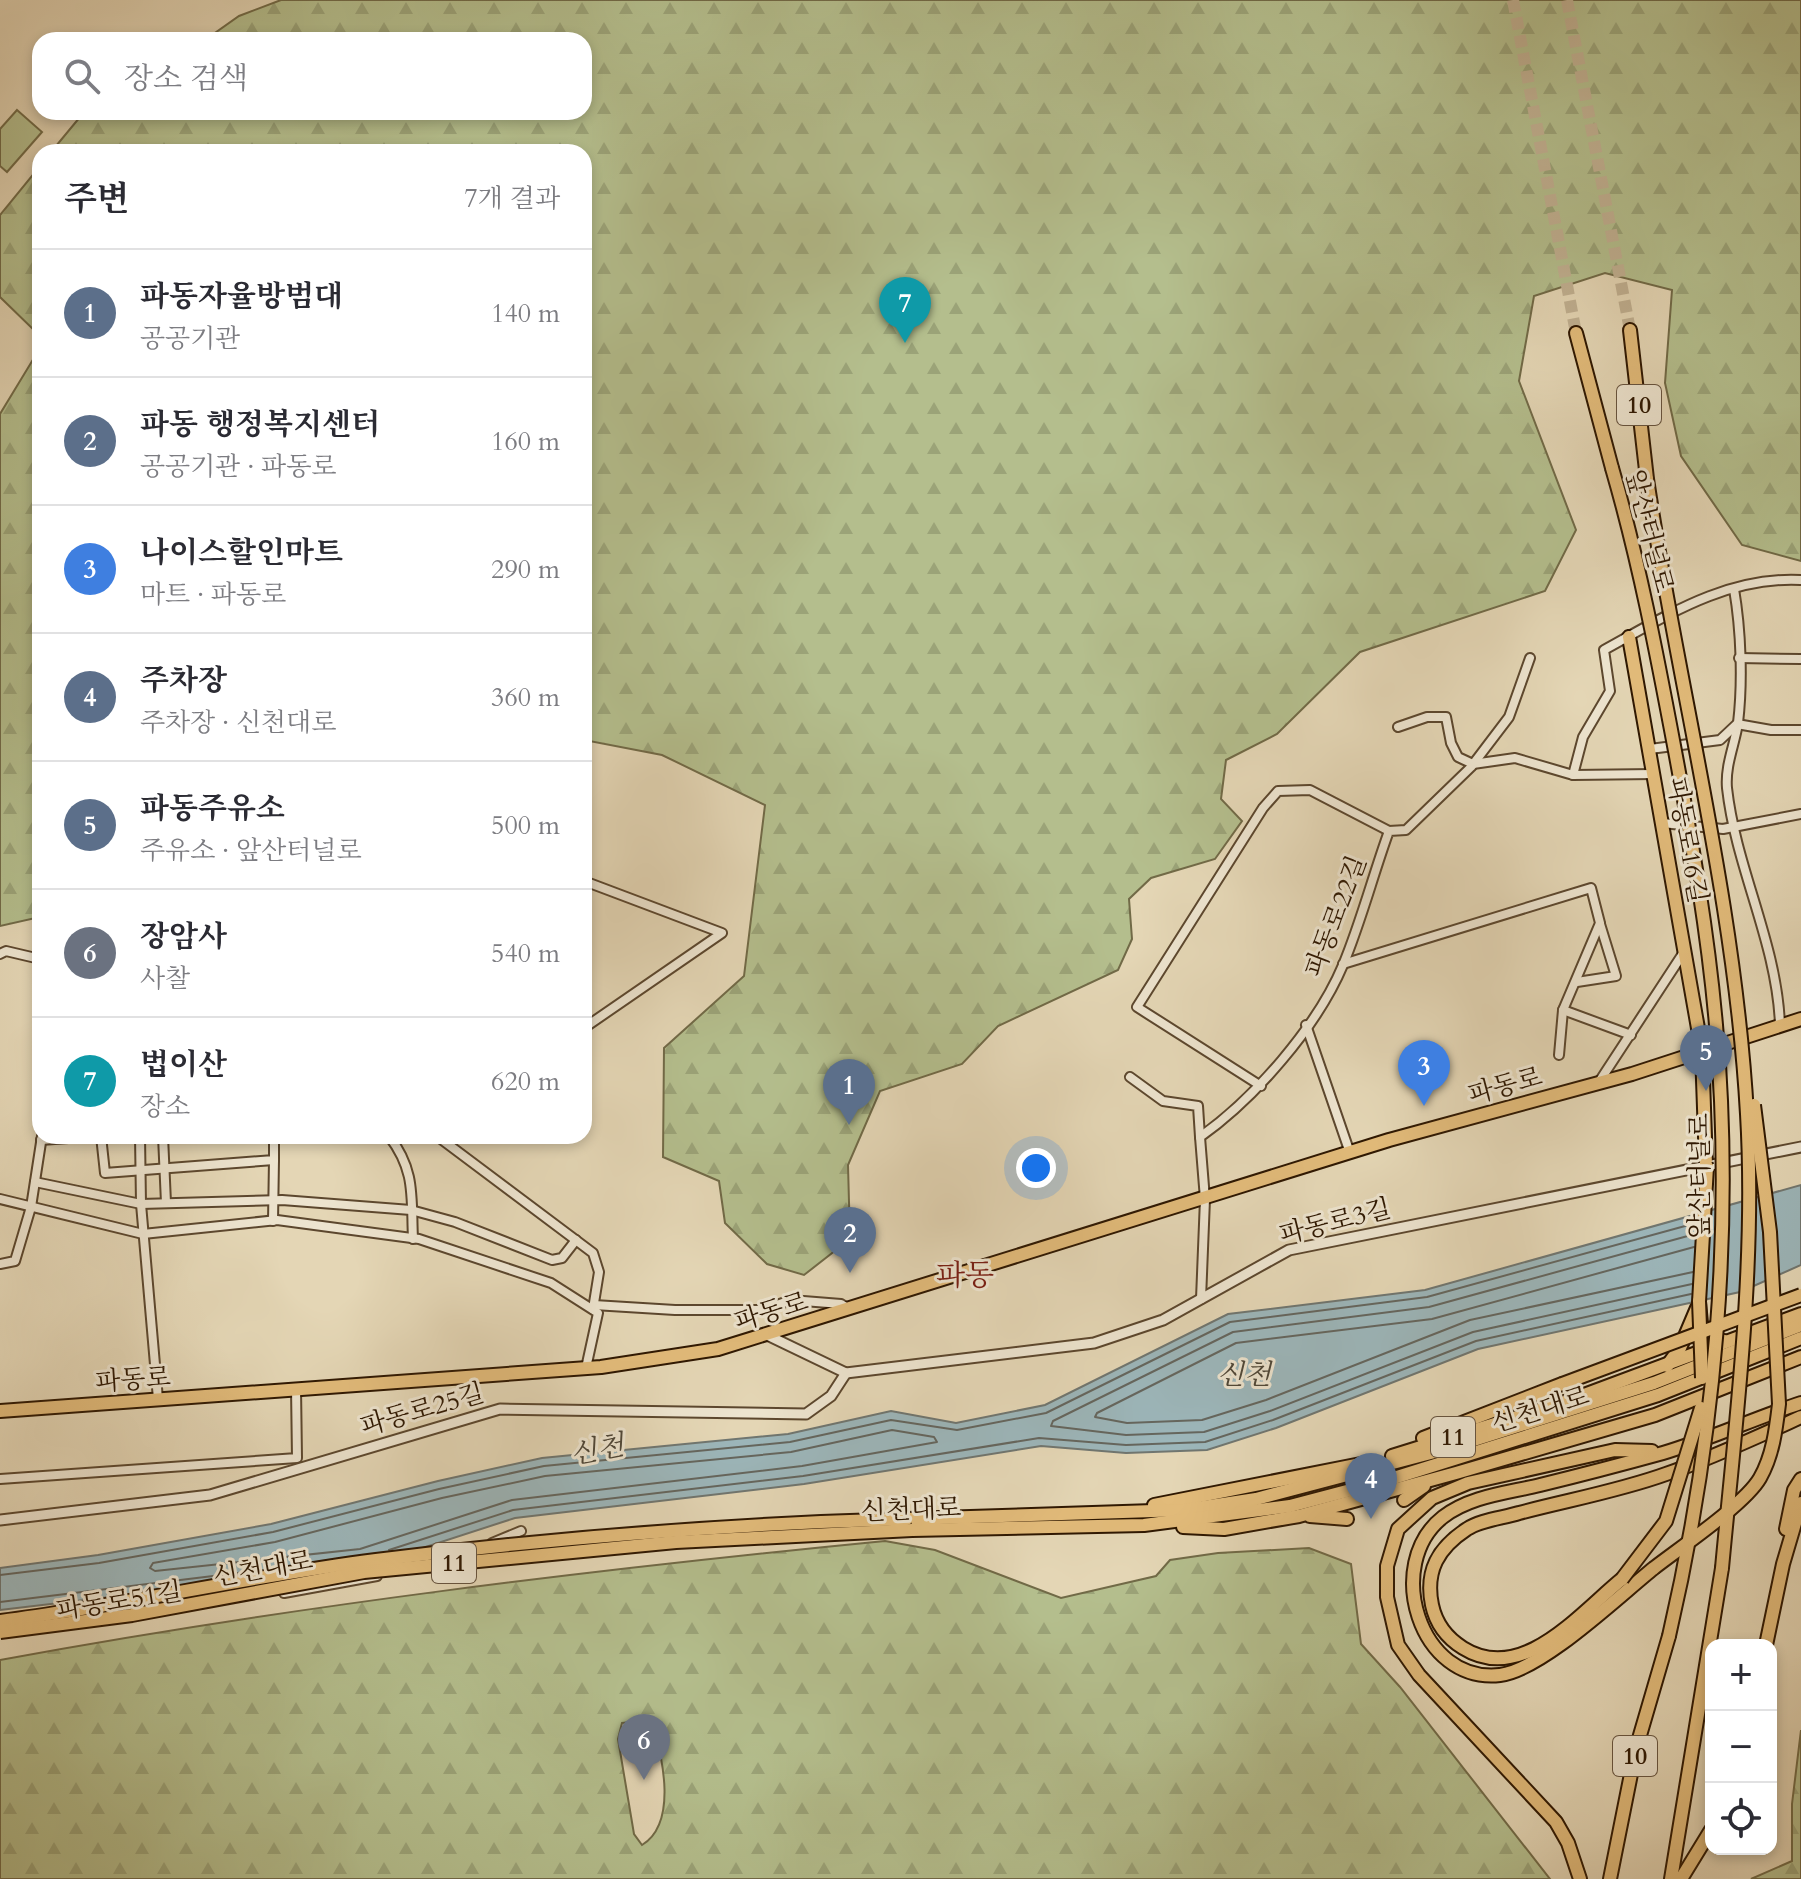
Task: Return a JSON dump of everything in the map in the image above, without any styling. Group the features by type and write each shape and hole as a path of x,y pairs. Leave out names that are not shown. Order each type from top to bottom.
{"main road":[{"name":"앞산터널로","path":"1630,330 1647,479 1723,910 1742,1050 1749,1156 1740,1361 1722,1568 1671,1879"},
{"name":"앞산터널로","path":"1576,333 1637,559 1662,683 1695,864 1712,983 1721,1119 1722,1218 1685,1564 1669,1636 1636,1749 1610,1879"},
{"name":"파동로16길","path":"1629,637 1654,774"},
{"name":"파동로16길","path":"1662,825 1702,1051 1707,1167 1698,1308"},
{"name":"파동로","path":"0,1411 586,1368 666,1359 767,1335 1350,1153 1599,1082 1801,1019"},
{"path":"1742,1050 1753,1098 1770,1232 1778,1394 1775,1431 1768,1460 1751,1490 1540,1659 1516,1671 1498,1675 1474,1673 1452,1662 1427,1638 1416,1612 1412,1584 1414,1559 1424,1535 1464,1503 1667,1452 1801,1403"},
{"path":"1368,1463 1562,1384 1801,1295"},
{"path":"1698,1308 1706,1380 1666,1521 1622,1579 1524,1656 1502,1661 1483,1659 1450,1639 1433,1609 1429,1585 1431,1568 1437,1556 1470,1526 1666,1474 1801,1417"},
{"path":"1698,1308 1708,1338 1731,1342"},
{"path":"1665,1367 1680,1348 1698,1308"},
{"name":"11","path":"1093,1514 1274,1484 1368,1463 1665,1367 1801,1314"},
{"name":"신천대로","path":"0,1635 132,1615 364,1572 676,1542 909,1524 1184,1510 1256,1499 1341,1478 1654,1383 1801,1325"},
{"name":"신천대로","path":"0,1621 96,1609 374,1560 683,1528 909,1524 1144,1525 1244,1514 1320,1498 1396,1477 1706,1380 1801,1338"},
{"name":"11","path":"1144,1525 1224,1529 1299,1516 1655,1415 1801,1357"},
{"path":"1580,1879 1572,1853 1556,1822 1419,1675 1398,1645 1387,1597 1387,1566 1398,1529 1432,1498 1468,1483 1615,1450 1667,1452"},
{"path":"1404,1500 1443,1476"},
{"path":"1783,1564 1789,1510 1801,1479"},
{"path":"1767,1639 1783,1564 1801,1503"},
{"path":"1299,1516 1347,1519"},
{"path":"1681,1879 1705,1840"}],"street":[{"path":"1573,775 1583,737 1610,691 1604,650 1679,607 1775,578 1801,580"},
{"path":"1734,589 1739,658 1737,724 1730,748 1727,785 1735,828 1769,948 1780,1025"},
{"name":"파동로22길","path":"1200,1137 1235,1113 1261,1086 1306,1025 1343,964 1389,831 1406,830 1473,764 1509,717 1530,658"},
{"path":"1739,658 1801,659"},
{"path":"1398,727 1427,717 1446,717 1451,743 1458,757 1473,764 1515,758 1573,775 1654,774"},
{"path":"1737,724 1720,740 1650,749 1662,825 1735,828 1801,814"},
{"path":"1737,724 1771,730 1801,730"},
{"path":"1261,1086 1137,1007 1263,808 1278,791 1310,790 1389,831"},
{"path":"592,884 722,933 592,1022"},
{"path":"1343,964 1591,888 1616,976 1577,982"},
{"path":"1559,1055 1563,1010 1600,923"},
{"path":"1599,1082 1685,949"},
{"path":"0,954 6,951 32,957"},
{"path":"1563,1010 1631,1035"},
{"path":"1306,1025 1350,1153"},
{"path":"1130,1077 1163,1101 1198,1106 1205,1199 1201,1299"},
{"path":"0,1264 15,1261 31,1207 41,1144"},
{"path":"100,1144 105,1173 274,1160"},
{"path":"140,1144 141,1204 146,1233 158,1399"},
{"path":"163,1144 166,1203"},
{"path":"273,1221 274,1144"},
{"path":"395,1144 406,1158 412,1185 413,1239"},
{"path":"447,1144 593,1253 599,1272 593,1307"},
{"name":"파동로3길","path":"846,1373 1094,1343 1163,1320 1289,1250 1801,1147"},
{"path":"35,1182 141,1204 275,1200 411,1210 455,1222 552,1260 562,1258 576,1240"},
{"path":"0,1199 146,1233 273,1221 413,1239 551,1283 593,1307 598,1313 586,1368"},
{"path":"593,1307 763,1310 791,1300 841,1304 849,1309"},
{"path":"767,1335 846,1373"},
{"name":"파동로25길","path":"0,1520 210,1495 500,1409 806,1414 831,1396 846,1373"},
{"path":"296,1388 297,1469"},
{"path":"0,1479 297,1458"},
{"name":"파동로51길","path":"0,1635 148,1617 395,1572 429,1570 521,1531"}],"green space":[{"path":"281,0 1801,0 1801,561 1742,545 1681,456 1665,383 1672,290 1605,273 1534,296 1519,381 1576,530 1545,591 1360,652 1277,734 1226,760 1221,799 1242,821 1215,859 1151,878 1129,899 1132,939 1118,970 998,1026 962,1064 880,1091 848,1165 850,1239 804,1275 767,1264 725,1223 719,1181 663,1157 664,1048 744,976 765,805 662,755 592,742 592,144 58,144 78,120 592,120 592,32 216,32 239,16"},
{"path":"17,110 42,132 7,172 0,166 0,129"},
{"path":"32,176 32,328 0,297 0,215"},
{"path":"32,361 32,919 0,926 0,414"},
{"path":"885,1541 935,1550 1061,1598 1156,1576 1170,1560 1218,1553 1309,1548 1351,1564 1361,1644 1400,1687 1550,1879 0,1879 0,1660 331,1606","holes":["642,1721 654,1725 661,1755 664,1806 653,1835 642,1845 634,1834 618,1739 622,1723"]},
{"path":"1801,1730 1801,1879 1751,1879 1792,1861 1792,1804"}],"water":[{"name":"신천","path":"1801,1185 1801,1265 1740,1292 1478,1349 1276,1428 1207,1450 1126,1453 1041,1446 804,1484 515,1518 364,1567 0,1610 0,1568 98,1555 271,1524 542,1458 788,1434 891,1411 956,1423 1045,1405 1228,1314 1425,1290"}],"tunnel":[{"path":"1513,0 1576,333"},
{"path":"1567,0 1630,330"}],"place":[{"name":"법이산","path":"905,343"},
{"name":"파동주유소","path":"1706,1091"},
{"name":"나이스할인마트","path":"1424,1106"},
{"name":"파동자율방범대","path":"849,1125"},
{"name":"파동 행정복지센터","path":"850,1273"},
{"name":"주차장","path":"1371,1519"},
{"name":"장암사","path":"644,1780"}],"district":[{"name":"파동","path":"965,1275"}]}
